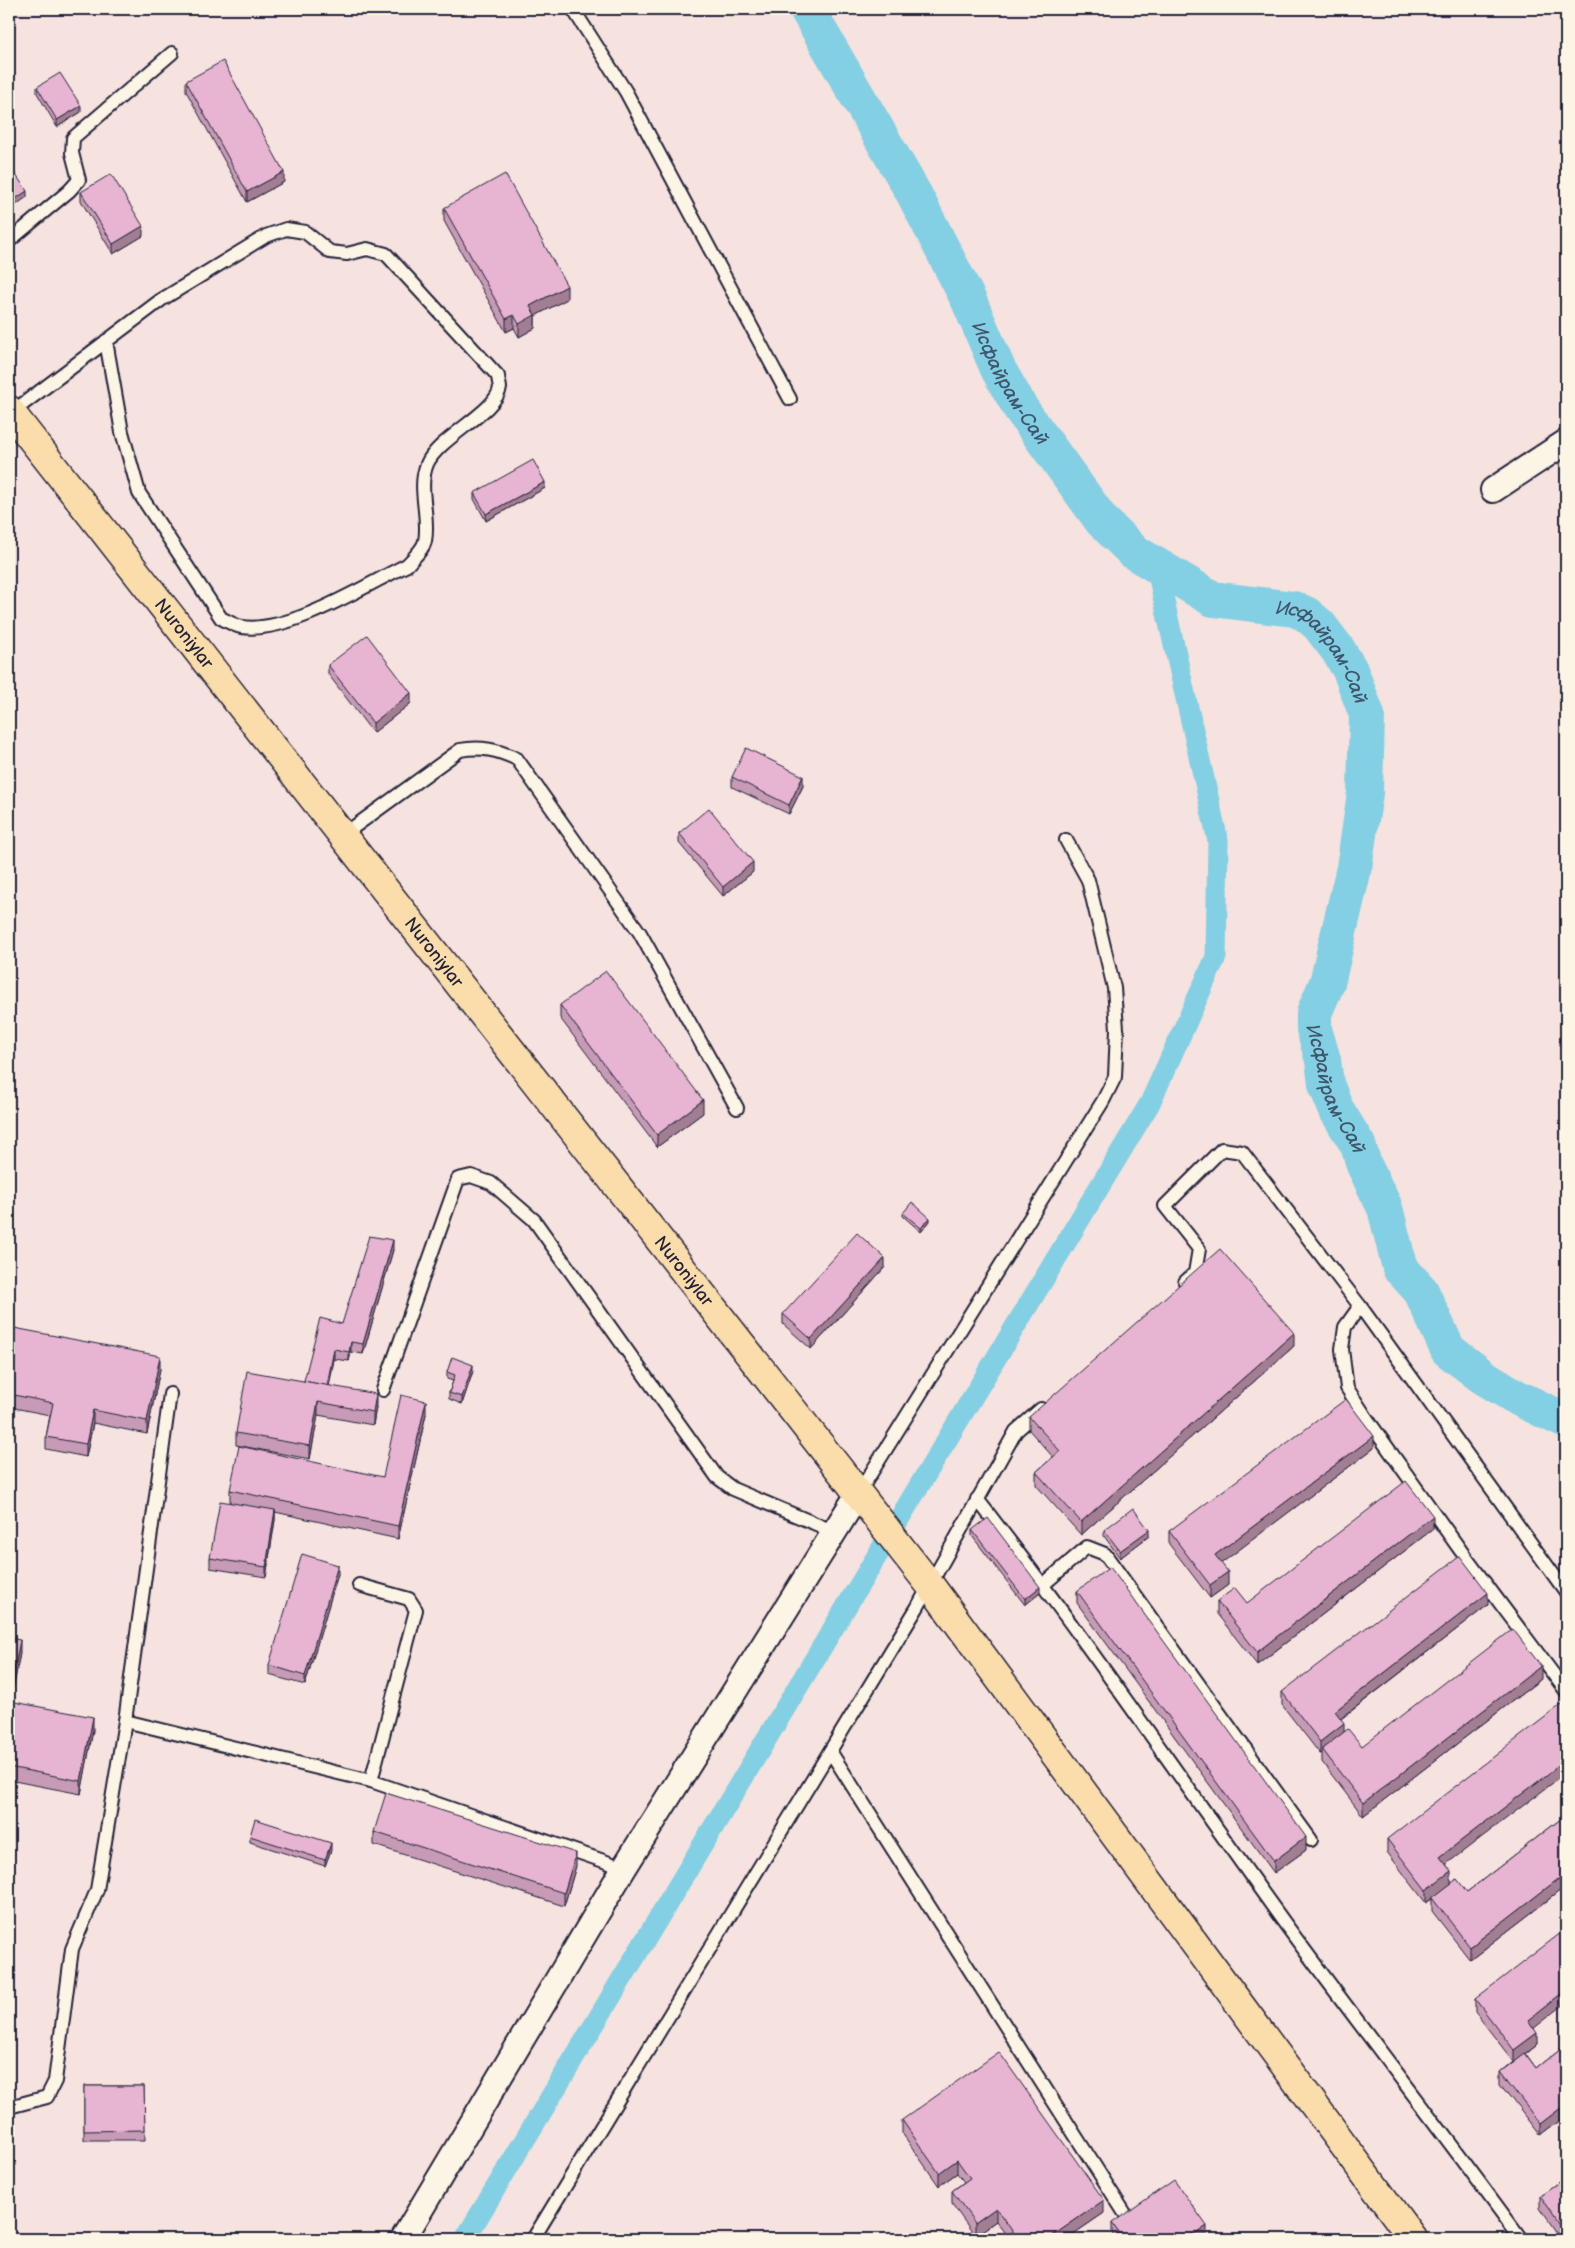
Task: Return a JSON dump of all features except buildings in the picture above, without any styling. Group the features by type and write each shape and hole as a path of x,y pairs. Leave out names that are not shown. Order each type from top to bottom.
{"main road":[{"name":"Nuroniylar","path":"10,411 930,1584 1413,2239"}],"street":[{"path":"1493,490 1566,442"},
{"path":"403,2239 624,1868 858,1494"}],"lane":[{"path":"573,9 626,92 790,399"},
{"path":"9,241 69,191 79,180 72,153 73,138 172,53"},
{"path":"10,411 161,300 266,236 286,229 306,232 330,252 347,254 367,249 386,254 498,376 500,388 494,401 442,444 427,464 423,487 425,541 406,564 299,619 264,626 241,627 221,618 139,493 122,432 106,341"},
{"path":"343,835 460,750 474,747 500,751 517,759 640,933 737,1108"},
{"path":"858,1494 1098,1109 1115,1077 1117,1029 1113,979 1088,880 1066,840"},
{"path":"1173,1293 1195,1273 1198,1249 1165,1206 1222,1149 1242,1152 1360,1306 1566,1592"},
{"path":"383,1390 458,1179 471,1176 491,1183 534,1220 717,1477 733,1489 835,1532"},
{"path":"1360,1306 1345,1327 1342,1349 1347,1388 1461,1550 1566,1691"},
{"path":"9,2107 47,2097 55,2081 72,1949 98,1890 125,1721 170,1394"},
{"path":"533,2239 930,1584 1016,1431 1053,1398"},
{"path":"977,1499 1044,1584 1287,1925 1433,2118 1521,2239"},
{"path":"1044,1584 1087,1547 1105,1554 1311,1840"},
{"path":"359,1585 409,1599 416,1610 371,1781"},
{"path":"125,1721 371,1781 624,1868"},
{"path":"830,1751 1126,2215"}],"waterway":[{"name":"Исфайрам-Сай","path":"807,9 914,194 969,301 998,369 1021,409 1102,521 1134,552 1213,599 1294,609 1306,614 1319,625 1350,670 1367,715 1365,793 1354,868 1327,983 1314,1013 1314,1029 1323,1060 1326,1084 1336,1109 1358,1145 1364,1165 1385,1208 1400,1268 1421,1291 1448,1350 1482,1376 1516,1397 1566,1421"},
{"path":"465,2239 1150,1103 1216,957 1218,841 1156,565"}]}
